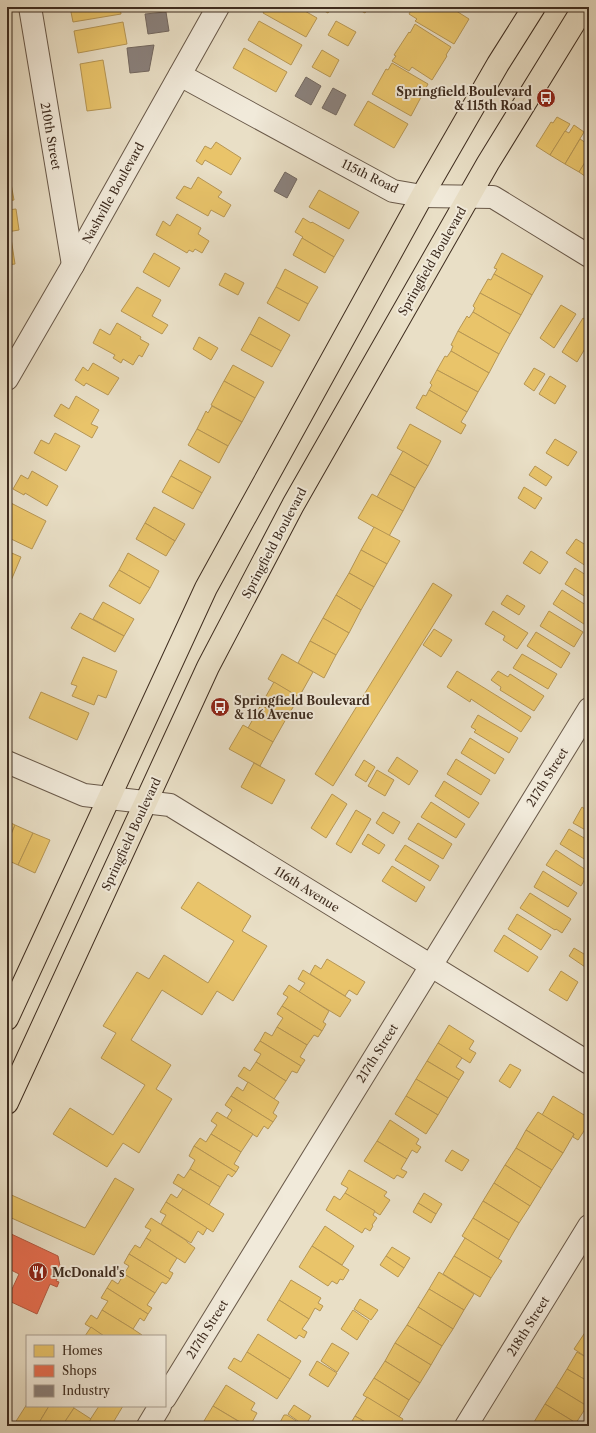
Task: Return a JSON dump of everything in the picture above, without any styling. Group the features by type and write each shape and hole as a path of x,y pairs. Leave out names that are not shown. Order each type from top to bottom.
{"main road":[{"path":"7,1019 206,588 422,196 498,64 534,7"},
{"name":"Springfield Boulevard","path":"7,1103 208,667 293,505 488,163 584,7"}],"street":[{"name":"210th Street","path":"30,7 73,265"},
{"name":"Nashville Boulevard","path":"7,378 73,265 218,7"},
{"name":"115th Road","path":"180,75 393,191 422,196 497,198 589,256"},
{"name":"217th Street","path":"166,1396 589,709"},
{"name":"116th Avenue","path":"7,762 84,795 170,805 589,1063"},
{"name":"218th Street","path":"466,1426 589,1226"},
{"path":"148,1426 159,1407"}],"building: Homes":[{"path":"70,7 120,7 121,14 73,22"},
{"path":"267,7 298,7 317,18 306,37 263,13"},
{"path":"317,7 332,7 328,13"},
{"path":"354,7 369,7 365,13"},
{"path":"413,7 450,7 469,19 454,44 415,21 417,19 409,14"},
{"path":"259,21 302,45 291,65 248,40"},
{"path":"336,21 356,32 348,46 328,35"},
{"path":"123,22 127,44 78,53 74,31"},
{"path":"415,24 451,47 432,80 412,67 409,71 392,61 396,56 394,55"},
{"path":"244,48 287,72 276,92 233,68"},
{"path":"322,50 339,60 330,77 312,67"},
{"path":"103,60 111,108 87,111 80,64"},
{"path":"392,63 428,84 411,116 372,94 386,69 388,70"},
{"path":"368,101 408,124 394,148 354,125"},
{"path":"557,117 570,124 550,155 536,146 551,122 553,123"},
{"path":"574,125 584,132 565,164 550,155 565,131 569,133"},
{"path":"580,139 589,145 589,156 579,172 565,164"},
{"path":"216,142 241,158 231,175 205,160 202,165 196,161 205,146 211,149"},
{"path":"589,156 589,179 579,172"},
{"path":"198,177 222,192 218,197 231,205 224,217 211,210 208,216 176,198 184,186 191,189"},
{"path":"7,178 10,178 14,200 7,201"},
{"path":"319,190 359,212 349,229 309,207"},
{"path":"16,209 19,230 7,232 7,210"},
{"path":"177,214 201,228 198,234 209,241 202,253 195,249 193,252 189,250 187,253 156,235 163,221 170,226"},
{"path":"303,218 344,240 334,257 302,238 303,237 295,232"},
{"path":"11,238 15,264 7,265 7,239"},
{"path":"302,238 334,257 325,273 293,255"},
{"path":"154,253 180,268 169,287 143,272"},
{"path":"502,253 543,276 532,295 494,274 497,269 494,268"},
{"path":"285,269 318,287 308,304 276,287"},
{"path":"225,273 244,283 238,295 219,285"},
{"path":"494,274 532,295 521,315 480,293 488,279 491,280"},
{"path":"137,287 161,300 152,316 168,325 162,334 121,311"},
{"path":"276,287 308,304 299,321 267,303"},
{"path":"480,293 521,315 510,334 473,312 475,308 473,306"},
{"path":"561,305 576,314 554,348 540,338"},
{"path":"473,312 510,334 499,354 458,331 467,316 469,318"},
{"path":"259,317 290,335 281,351 250,334"},
{"path":"583,318 589,322 589,342 577,362 562,352"},
{"path":"117,323 141,337 140,339 149,344 142,357 139,355 133,365 123,359 121,363 113,358 115,355 93,343 100,329 110,335"},
{"path":"458,331 499,354 489,373 451,351 453,346 451,345"},
{"path":"250,334 281,351 272,367 241,350"},
{"path":"199,337 218,348 211,360 193,349"},
{"path":"451,351 489,373 478,392 437,370 445,356 447,357"},
{"path":"93,363 119,378 108,395 86,383 84,386 75,380 83,367 88,371"},
{"path":"233,365 264,382 255,398 224,381"},
{"path":"534,368 545,374 534,391 524,384"},
{"path":"437,370 478,392 467,412 429,390 432,385 430,383"},
{"path":"550,376 566,386 555,404 539,394"},
{"path":"224,381 255,398 242,422 211,405"},
{"path":"429,390 467,412 461,422 466,425 461,434 416,408 423,395 426,396"},
{"path":"76,396 99,410 91,424 98,427 92,438 54,416 61,404 69,409"},
{"path":"212,406 242,422 228,446 197,429 206,411 208,413"},
{"path":"410,424 441,441 428,466 397,448"},
{"path":"197,429 228,446 219,463 188,445"},
{"path":"55,433 80,446 66,471 34,453 41,440 49,444"},
{"path":"555,439 577,452 568,466 546,453"},
{"path":"403,451 428,466 415,488 390,474"},
{"path":"180,460 211,477 202,493 171,476"},
{"path":"535,466 552,477 546,486 529,475"},
{"path":"32,471 58,486 47,506 25,493 24,495 13,489 21,475 28,479"},
{"path":"390,474 415,488 403,511 377,497"},
{"path":"171,476 202,493 193,509 162,492"},
{"path":"524,487 542,498 535,509 518,498"},
{"path":"372,494 403,511 389,536 358,518"},
{"path":"7,501 46,521 32,549 7,537"},
{"path":"154,507 185,524 175,541 145,523"},
{"path":"145,523 175,541 166,556 136,539"},
{"path":"374,527 400,541 387,564 361,550"},
{"path":"576,539 589,547 589,568 566,553"},
{"path":"361,550 387,564 374,587 349,573"},
{"path":"7,551 21,557 10,583 7,582"},
{"path":"531,551 548,562 540,574 523,563"},
{"path":"128,553 159,571 150,588 119,570"},
{"path":"575,568 589,577 589,599 565,584"},
{"path":"119,570 150,588 140,604 109,586"},
{"path":"349,573 374,587 361,610 336,595"},
{"path":"433,583 452,595 333,786 315,774"},
{"path":"562,590 589,607 589,623 587,626 553,604"},
{"path":"336,595 361,610 349,633 323,618"},
{"path":"507,595 525,606 519,615 501,604"},
{"path":"103,602 134,619 124,636 93,619"},
{"path":"493,611 528,633 517,649 503,640 505,636 485,624"},
{"path":"549,611 583,632 574,647 540,626"},
{"path":"80,613 124,636 115,652 71,628"},
{"path":"323,618 349,633 336,655 310,641"},
{"path":"434,629 452,640 441,657 423,645"},
{"path":"536,632 570,653 561,668 527,646"},
{"path":"310,641 336,655 324,678 298,663"},
{"path":"282,654 313,672 299,697 268,679"},
{"path":"522,654 557,674 548,689 513,668"},
{"path":"83,657 117,671 106,698 98,695 94,705 72,696 77,686 71,684"},
{"path":"457,671 531,717 521,732 471,699 470,702 447,687"},
{"path":"498,671 508,677 510,674 544,696 534,711 500,690 501,687 491,680"},
{"path":"274,682 299,697 286,719 261,705"},
{"path":"41,692 89,713 77,740 29,718"},
{"path":"261,705 286,719 273,742 248,728"},
{"path":"478,715 518,738 509,753 474,732 476,730 471,727"},
{"path":"243,725 273,742 260,766 229,749"},
{"path":"470,738 504,759 495,774 461,753"},
{"path":"397,757 418,771 409,785 388,771"},
{"path":"456,759 490,780 481,795 447,774"},
{"path":"364,760 375,767 366,782 355,775"},
{"path":"254,763 285,780 272,804 241,787"},
{"path":"377,770 394,780 385,796 368,786"},
{"path":"444,781 479,803 469,818 435,796"},
{"path":"332,794 347,804 326,838 311,828"},
{"path":"431,802 465,824 456,838 421,817"},
{"path":"582,807 589,812 589,832 573,823"},
{"path":"356,810 371,819 351,853 336,844"},
{"path":"383,812 400,822 393,834 376,823"},
{"path":"7,821 15,825 7,844"},
{"path":"418,823 452,844 443,859 408,839"},
{"path":"15,825 33,833 18,865 7,860 7,844"},
{"path":"569,829 589,841 589,862 560,844"},
{"path":"33,833 50,840 35,873 18,865"},
{"path":"368,834 385,845 379,854 362,844"},
{"path":"405,845 439,866 430,881 395,860"},
{"path":"556,850 589,872 581,886 546,865"},
{"path":"392,866 425,887 416,902 382,881"},
{"path":"543,871 577,893 568,907 534,887"},
{"path":"198,882 251,916 242,931 267,946 233,1001 217,991 202,1015 162,990 131,1040 171,1065 156,1089 172,1099 139,1153 123,1143 107,1167 53,1134 70,1108 113,1135 145,1085 101,1058 116,1033 103,1026 137,972 149,979 164,955 208,983 234,941 181,908"},
{"path":"530,893 571,919 562,933 520,908"},
{"path":"517,914 551,935 541,950 508,929"},
{"path":"504,935 538,957 528,972 494,951"},
{"path":"574,948 589,957 588,969 569,956"},
{"path":"327,959 365,982 357,995 349,990 345,996 310,974 315,965 321,969"},
{"path":"303,970 351,1000 340,1017 299,992 305,983 298,979"},
{"path":"561,971 578,982 567,1001 549,990"},
{"path":"289,985 329,1011 323,1022 326,1024 322,1031 282,1006 288,997 283,994"},
{"path":"282,1006 322,1031 318,1037 314,1035 307,1045 277,1027 283,1018 277,1014"},
{"path":"449,1025 474,1041 469,1049 476,1053 470,1063 438,1043"},
{"path":"277,1027 307,1045 300,1057 305,1060 301,1066 260,1041 265,1032 272,1036"},
{"path":"260,1041 301,1066 297,1073 292,1071 286,1081 256,1062 261,1054 254,1050"},
{"path":"438,1043 462,1058 456,1067 464,1072 459,1080 427,1061"},
{"path":"427,1061 459,1080 448,1098 416,1079"},
{"path":"256,1062 286,1081 274,1099 238,1076 244,1067 250,1071"},
{"path":"510,1064 521,1070 510,1088 499,1081"},
{"path":"416,1079 448,1098 438,1115 406,1096"},
{"path":"248,1082 279,1102 273,1113 277,1116 273,1122 231,1096 237,1087 243,1091"},
{"path":"231,1096 273,1122 268,1129 264,1126 257,1137 227,1118 232,1110 225,1105"},
{"path":"406,1096 438,1115 426,1134 395,1114"},
{"path":"553,1096 589,1118 589,1129 588,1130 586,1128 578,1140 573,1137 574,1134 542,1115"},
{"path":"217,1112 253,1134 241,1152 211,1134 217,1125 211,1121"},
{"path":"538,1112 574,1134 563,1153 526,1130"},
{"path":"390,1120 419,1139 416,1144 421,1147 417,1153 412,1150 407,1159 377,1141"},
{"path":"526,1130 563,1153 552,1170 516,1148"},
{"path":"211,1134 241,1152 234,1164 239,1167 236,1172 194,1146 200,1138 206,1142"},
{"path":"377,1141 407,1159 401,1169 407,1172 403,1178 397,1175 394,1179 364,1161"},
{"path":"194,1146 236,1172 232,1177 228,1174 220,1187 190,1169 195,1160 189,1156"},
{"path":"516,1148 552,1170 541,1188 505,1165"},
{"path":"452,1150 469,1160 462,1171 445,1161"},
{"path":"505,1165 541,1188 530,1206 494,1183"},
{"path":"190,1169 220,1187 209,1205 173,1183 178,1174 184,1178"},
{"path":"349,1170 387,1192 384,1196 390,1200 380,1215 345,1193 348,1188 341,1184"},
{"path":"115,1178 134,1189 94,1255 7,1216 7,1193 85,1228"},
{"path":"494,1183 530,1206 519,1223 483,1201"},
{"path":"183,1189 224,1214 213,1232 166,1202 171,1194 177,1198"},
{"path":"345,1193 375,1211 373,1215 377,1218 370,1231 365,1228 362,1233 326,1210 334,1196 340,1200"},
{"path":"424,1193 442,1204 436,1214 418,1203"},
{"path":"483,1201 519,1223 509,1240 473,1218"},
{"path":"166,1202 207,1228 203,1235 198,1231 191,1243 161,1224 166,1215 160,1212"},
{"path":"418,1203 436,1214 431,1223 413,1212"},
{"path":"151,1218 187,1241 195,1248 185,1263 146,1238 151,1230 145,1227"},
{"path":"473,1218 509,1240 498,1259 462,1236"},
{"path":"325,1226 354,1246 342,1265 312,1246"},
{"path":"146,1238 177,1258 169,1271 173,1273 170,1279 129,1254 135,1245 140,1248"},
{"path":"465,1238 502,1261 491,1278 454,1256"},
{"path":"312,1246 349,1270 343,1280 340,1279 337,1284 332,1281 328,1286 299,1267"},
{"path":"392,1247 410,1258 404,1268 386,1256"},
{"path":"129,1254 170,1279 166,1284 162,1282 155,1293 124,1274 129,1266 124,1263"},
{"path":"386,1256 404,1268 398,1277 380,1265"},
{"path":"454,1256 491,1278 480,1297 443,1274"},
{"path":"439,1272 474,1294 464,1310 429,1289"},
{"path":"124,1274 155,1293 147,1305 152,1308 148,1314 107,1288 112,1280 118,1284"},
{"path":"291,1280 321,1298 318,1303 323,1306 320,1311 315,1308 309,1319 279,1300"},
{"path":"107,1288 148,1314 144,1321 140,1318 133,1329 102,1310 108,1301 101,1298"},
{"path":"429,1289 464,1310 453,1329 418,1307"},
{"path":"360,1299 378,1310 371,1320 354,1309"},
{"path":"279,1300 309,1319 302,1329 307,1332 304,1338 299,1335 296,1339 267,1320"},
{"path":"418,1307 453,1329 442,1346 407,1325"},
{"path":"102,1310 142,1335 102,1335 85,1324 91,1315 97,1319"},
{"path":"353,1310 369,1321 357,1340 341,1329"},
{"path":"407,1325 442,1346 431,1365 395,1343"},
{"path":"91,1327 103,1335 86,1335"},
{"path":"586,1331 589,1333 589,1359 574,1349"},
{"path":"258,1334 301,1361 290,1379 247,1352"},
{"path":"332,1343 349,1353 337,1372 321,1361"},
{"path":"395,1343 431,1365 420,1383 385,1361"},
{"path":"247,1352 290,1379 277,1399 228,1368 234,1358 241,1362"},
{"path":"577,1352 589,1359 589,1382 567,1369"},
{"path":"317,1361 337,1373 328,1387 309,1375"},
{"path":"385,1361 420,1383 409,1400 374,1378"},
{"path":"567,1369 589,1382 589,1402 587,1406 556,1387"},
{"path":"374,1378 409,1400 399,1417 363,1395"},
{"path":"226,1385 255,1403 251,1410 257,1413 250,1426 247,1426 213,1406"},
{"path":"556,1387 587,1406 576,1423 545,1404"},
{"path":"367,1397 403,1419 399,1426 372,1426 355,1416"},
{"path":"545,1404 576,1423 575,1426 541,1426 534,1422"},
{"path":"294,1405 311,1416 305,1426 288,1414"},
{"path":"26,1406 26,1407 48,1407 37,1426 13,1426"},
{"path":"213,1406 243,1424 243,1426 201,1426"},
{"path":"48,1407 74,1407 62,1426 37,1426"},
{"path":"98,1407 122,1407 111,1426 86,1426"},
{"path":"74,1408 91,1419 86,1426 62,1426"},
{"path":"284,1415 287,1415 304,1426 278,1426"},
{"path":"355,1416 372,1426 349,1426"}],"building: Shops":[{"name":"McDonald's","path":"7,1232 58,1256 61,1271 56,1281 59,1282 57,1287 50,1284 37,1314 7,1300 19,1274 7,1268"}],"building: Industry":[{"path":"166,12 169,31 148,34 145,14"},
{"path":"154,45 149,71 130,73 127,48"},
{"path":"306,77 321,86 311,105 295,96"},
{"path":"333,88 346,95 336,115 322,108"},
{"path":"285,172 297,179 287,198 274,191"}],"place":[{"name":"Springfield Boulevard & 115th Road","path":"546,98"},
{"name":"Springfield Boulevard & 116 Avenue","path":"220,707"},
{"name":"McDonald's","path":"38,1272"}]}
